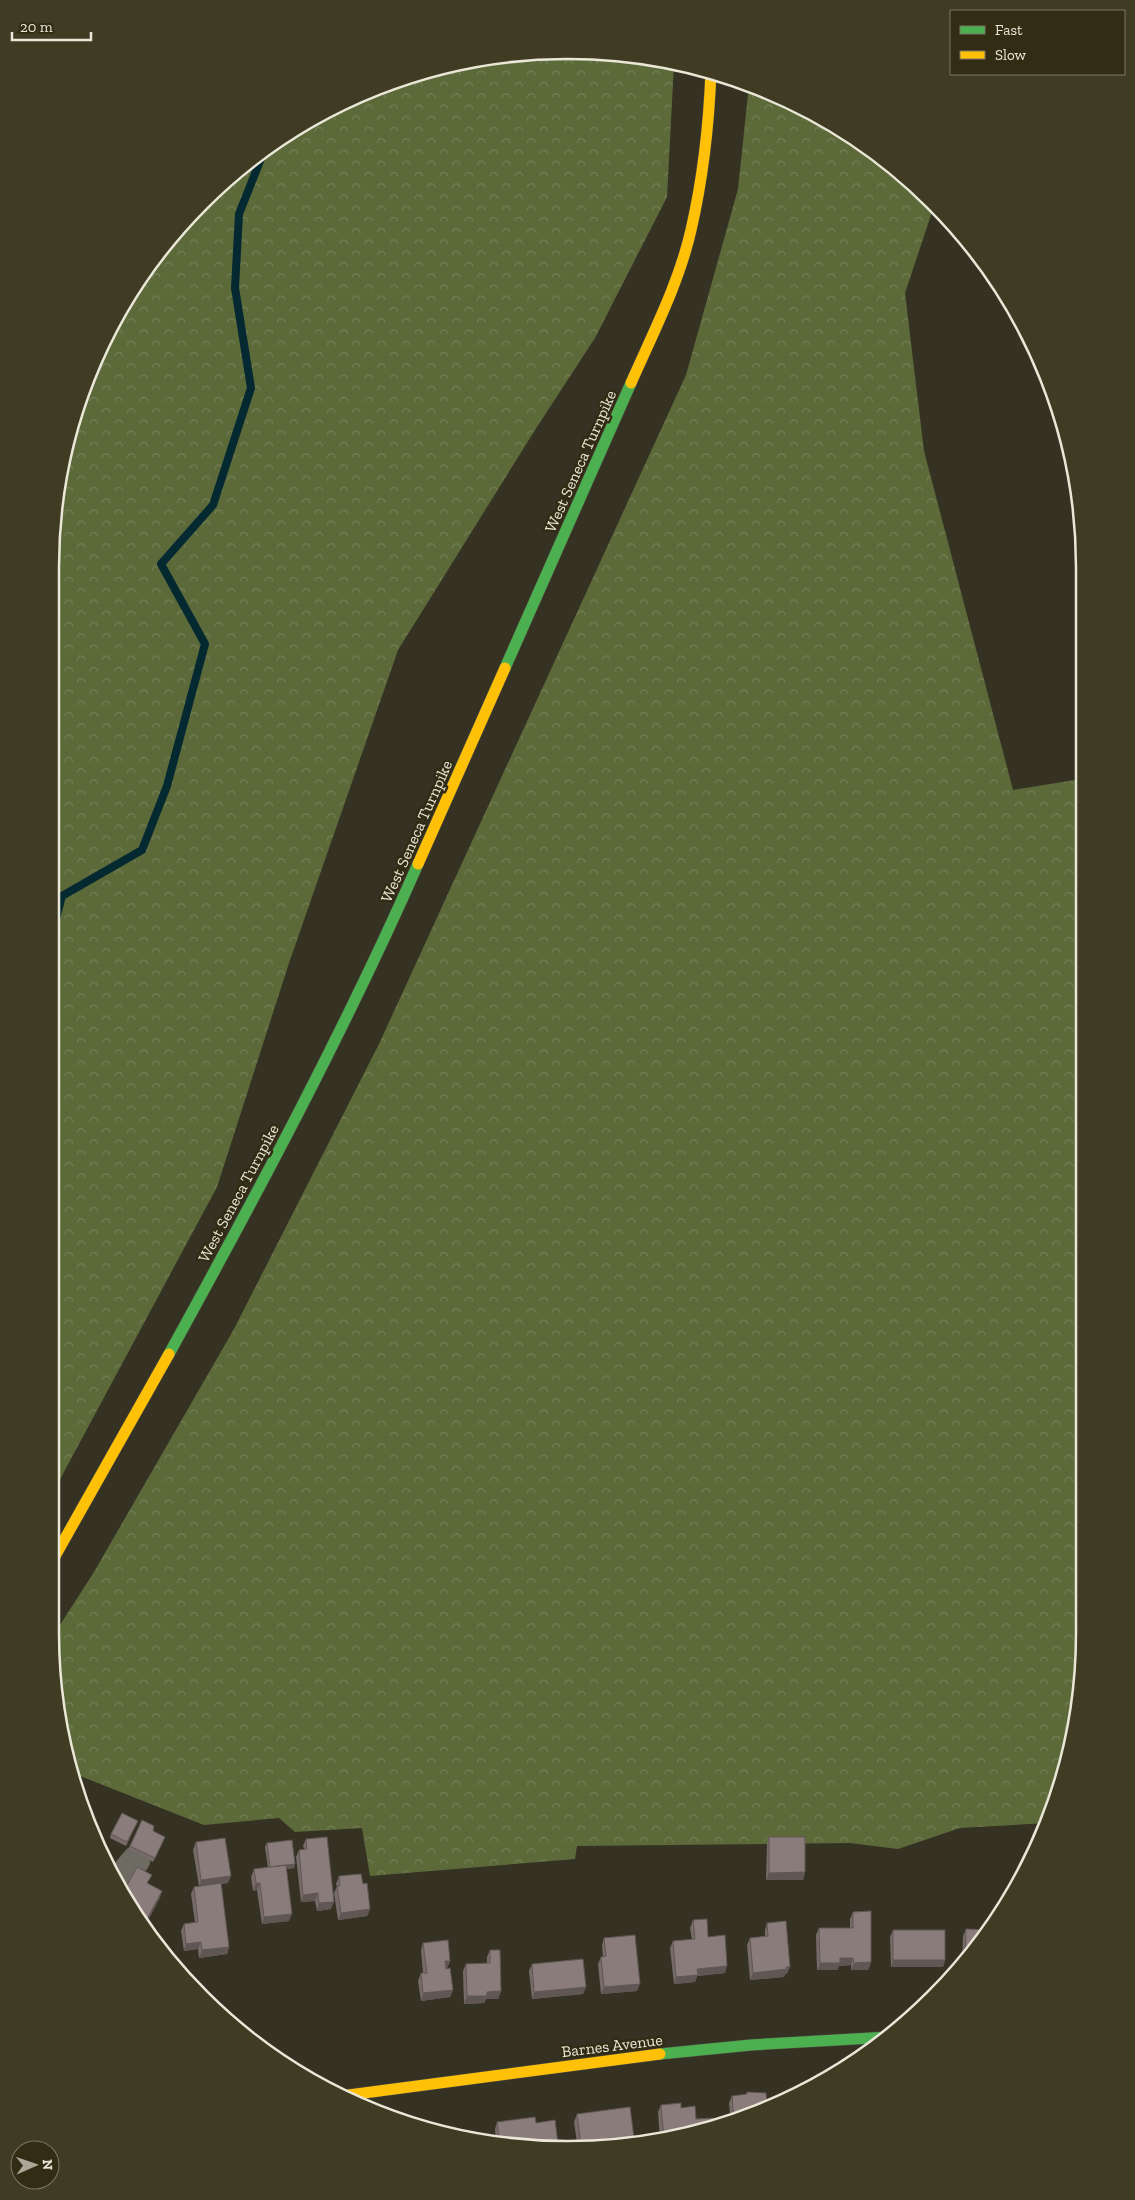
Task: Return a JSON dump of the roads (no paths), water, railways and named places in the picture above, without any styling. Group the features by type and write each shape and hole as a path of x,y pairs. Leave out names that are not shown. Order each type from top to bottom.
{"main road":[{"name":"West Seneca Turnpike","path":"59,1549 142,1404 268,1174 381,948 504,675 670,294 691,231 709,122 711,80"},
{"name":"Barnes Avenue","path":"354,2094 655,2055 815,2039 875,2037"}],"street":[{"path":"122,1877 136,1860"}],"waterway":[{"path":"59,907 62,896 142,850 167,786 205,644 161,564 213,505 251,388 235,288 239,214 259,163"}]}
